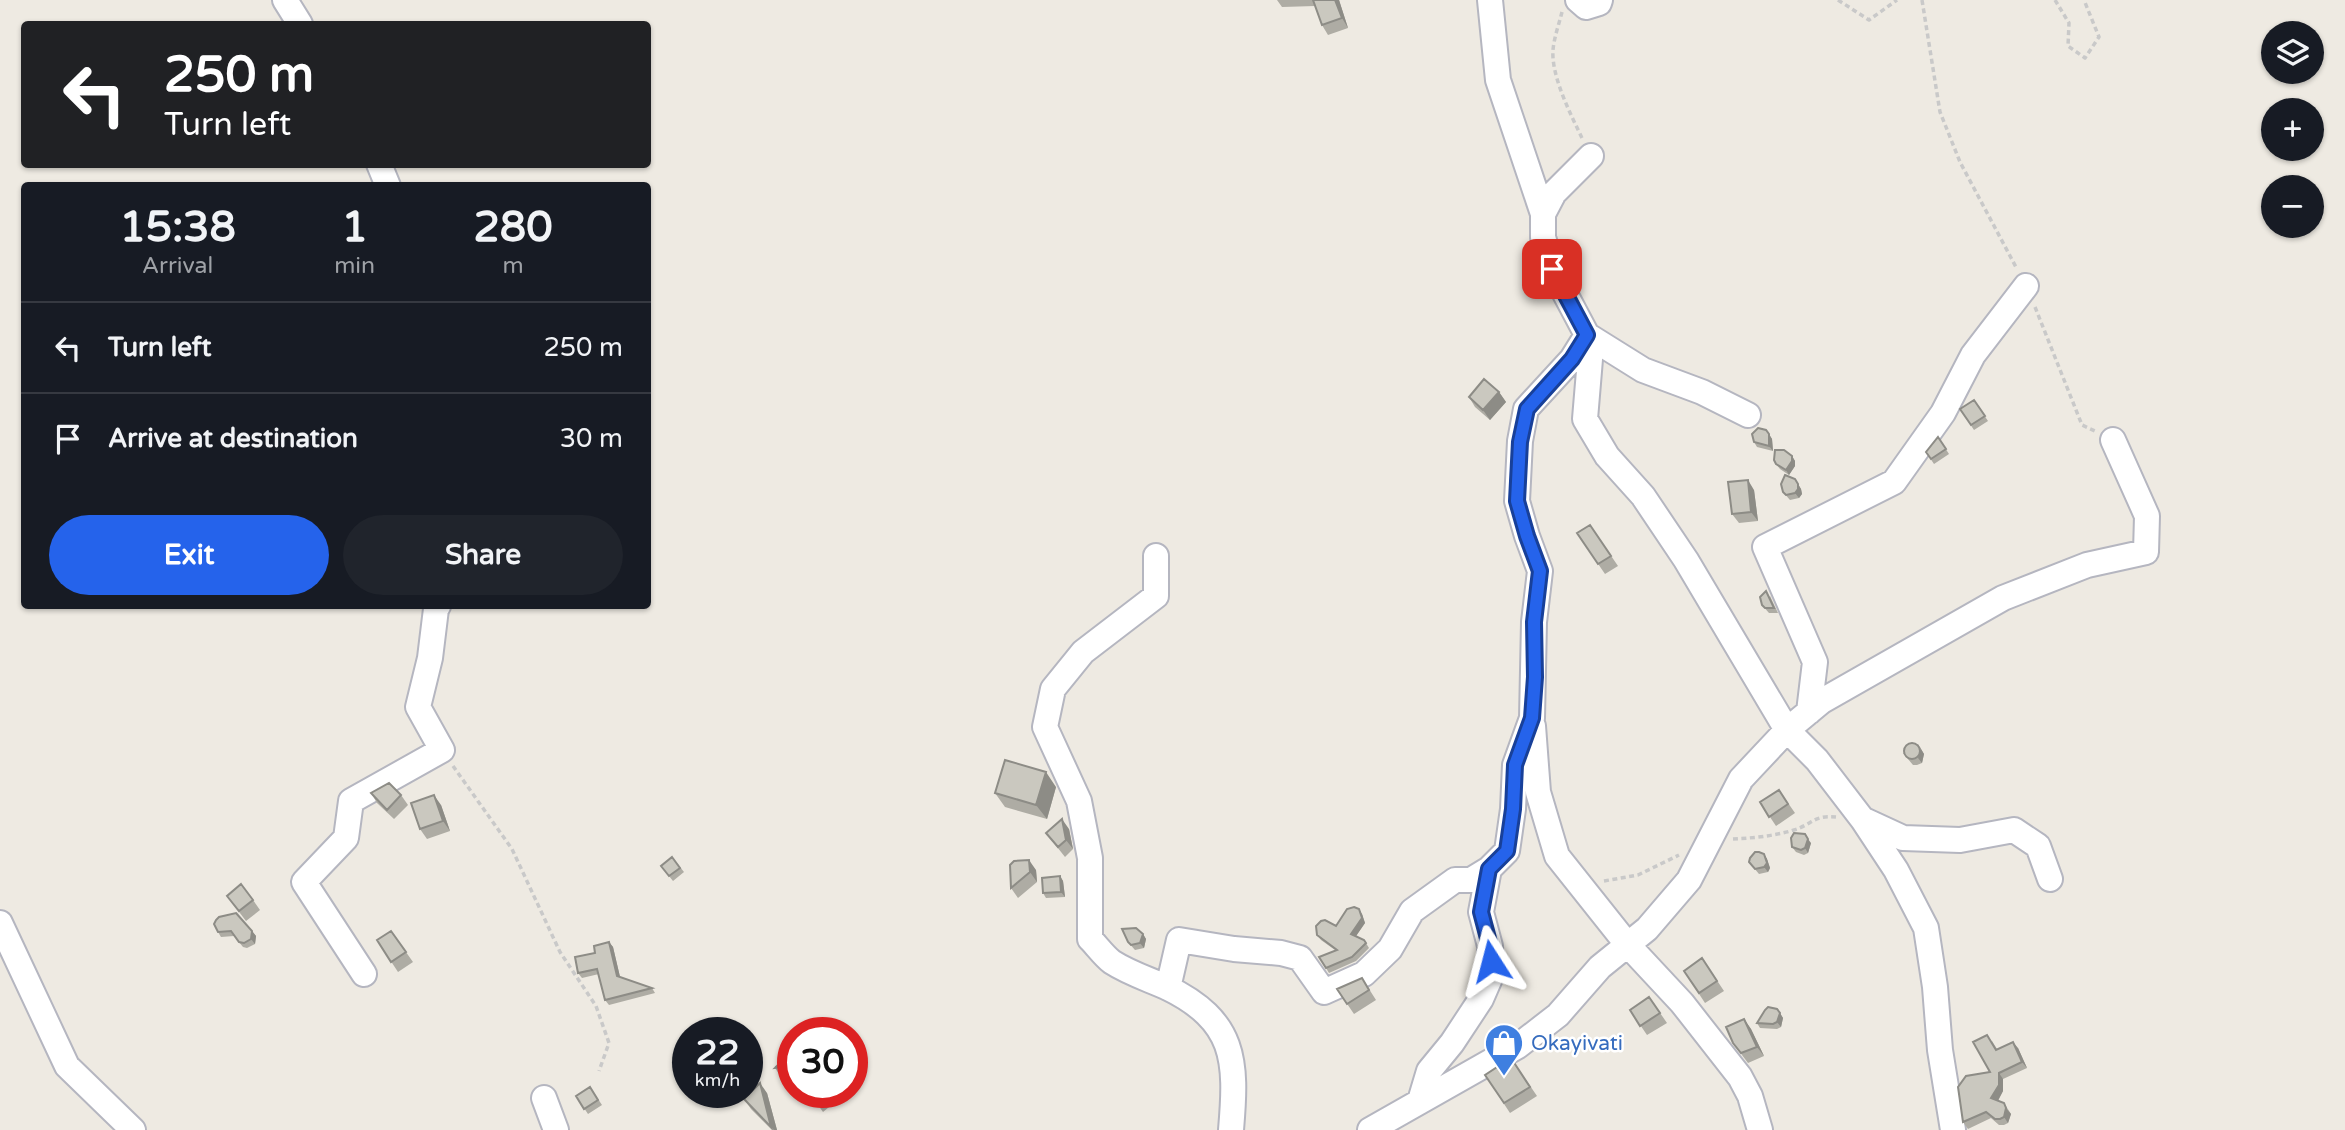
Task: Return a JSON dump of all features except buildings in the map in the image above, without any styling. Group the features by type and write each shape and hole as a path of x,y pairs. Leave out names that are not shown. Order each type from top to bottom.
{"street":[{"path":"285,0 298,21"},
{"path":"1490,0 1498,80 1543,214 1543,237 1552,269 1587,335 1590,359 1585,419 1607,456 1643,496 1686,560 1787,730 1817,761 1863,820 1896,870 1926,928 1952,1130"},
{"path":"1578,0 1586,7 1599,3 1600,0"},
{"path":"1543,214 1554,193 1591,156"},
{"path":"1809,712 1815,662 1765,547 1894,482 1943,413 1973,355 2026,286"},
{"path":"1587,335 1643,370 1702,392 1748,415"},
{"path":"1587,335 1572,359 1527,409 1520,442 1517,501 1540,571 1534,622 1532,718 1538,792 1557,856 1628,944 1682,1003 1740,1077 1750,1096 1760,1130"},
{"path":"1370,1130 1518,1046 1558,1015 1600,967 1647,929 1689,880 1741,779 1787,730 1822,701 2003,598 2087,565 2146,552 2147,516 2113,440"},
{"path":"1156,556 1156,596 1083,652 1054,689 1045,727 1079,801 1090,858 1090,939 1110,961 1168,988 1209,1014 1226,1037 1235,1083 1231,1130"},
{"path":"364,974 304,882 346,838 351,801 442,750 418,707 430,658 436,609"},
{"path":"1168,988 1179,940 1281,953 1300,958 1324,992 1364,974 1391,949 1412,911 1455,880 1471,880 1489,869 1507,851 1515,765 1532,718"},
{"path":"1863,820 1903,838 1960,840 2014,830 2038,846 2050,879"},
{"path":"1420,1101 1429,1071 1481,999 1492,976 1490,946 1481,912 1489,869"},
{"path":"0,923 66,1066 132,1130"},
{"path":"544,1098 556,1130"}],"path":[{"path":"1564,0 1553,50 1556,72 1572,117 1591,156"},
{"path":"1838,0 1869,20 1897,0"},
{"path":"1922,0 1940,112 1960,162 2026,286 2082,425 2113,440"},
{"path":"2056,0 2069,23 2068,46 2085,58 2099,37 2084,0"},
{"path":"442,750 512,849 560,952 596,1006 609,1043 599,1071"}],"place":[{"name":"Okayivati","path":"1504,1077"}],"route":[{"path":"1491,961 1481,912 1489,869 1507,851 1515,765 1532,718 1535,677 1534,622 1540,571 1517,501 1520,442 1527,409 1572,359 1587,335 1552,269"}]}
